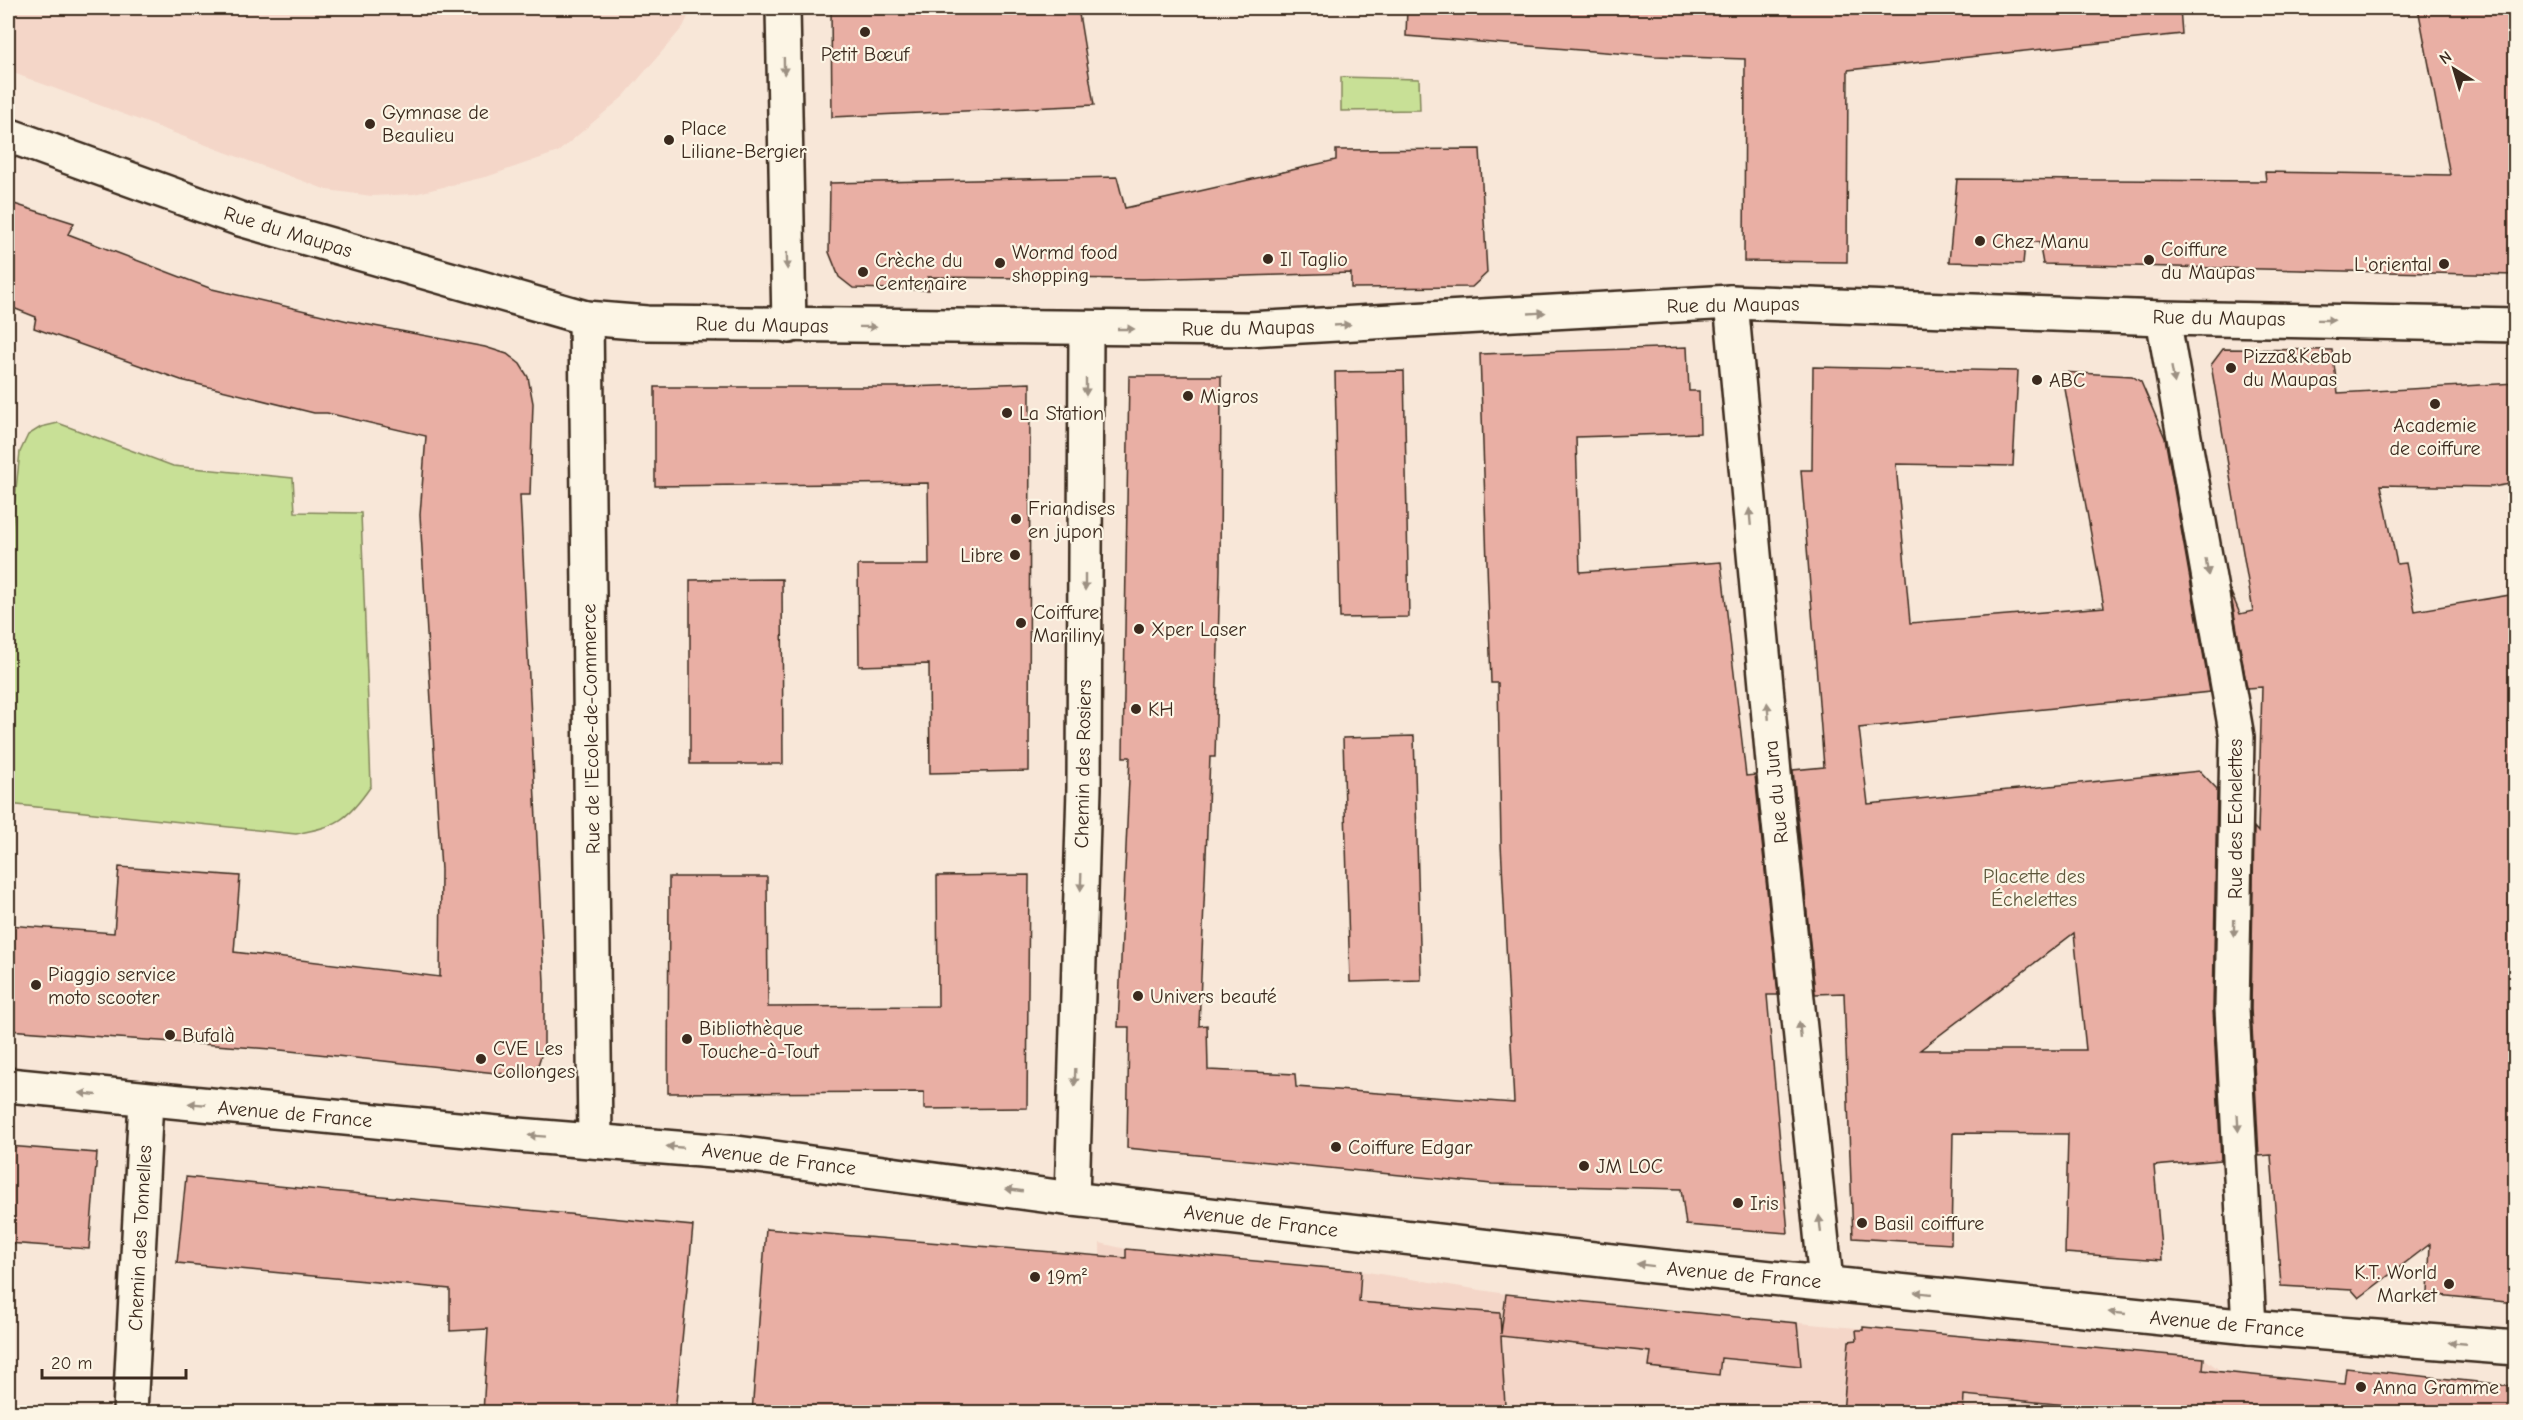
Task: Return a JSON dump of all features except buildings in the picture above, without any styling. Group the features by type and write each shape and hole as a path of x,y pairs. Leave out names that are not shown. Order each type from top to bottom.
{"street":[{"path":"783,8 789,326"},
{"name":"Rue du Maupas","path":"8,135 240,219 586,318 647,323 1086,329 1308,327 1731,302 2163,318 2516,325"},
{"name":"Rue du Jura","path":"1731,302 1776,795 1826,1282"},
{"name":"Rue de l'Ecole-de-Commerce","path":"586,318 595,1141"},
{"name":"Rue des Echelettes","path":"2163,318 2237,737 2232,1009 2249,1327"},
{"name":"Chemin des Rosiers","path":"1072,1199 1084,788 1086,329"},
{"name":"Avenue de France","path":"8,1085 146,1100 792,1159 1072,1199 1655,1266 2249,1327 2516,1348"},
{"name":"Chemin des Tonnelles","path":"130,1413 146,1100"}],"shaded area":[{"name":"Gymnase de Beaulieu","path":"8,8 692,8 683,27 624,96 558,152 489,176 414,194 372,196 327,190 8,71"},
{"path":"1100,1243 1126,1249 1361,1271 1506,1294 1810,1324 2204,1358 2222,1372 2227,1412 1102,1412"}],"green space":[{"path":"1341,77 1419,79 1420,110 1341,111"},
{"path":"58,423 173,466 293,478 295,512 361,513 371,786 355,807 340,820 322,828 296,834 8,804 8,562 20,452 28,435 41,427"}],"place":[{"name":"Petit Bœuf","path":"865,32"},
{"name":"Gymnase de Beaulieu","path":"370,124"},
{"name":"Place Liliane-Bergier","path":"669,140"},
{"name":"Chez Manu","path":"1980,241"},
{"name":"Il Taglio","path":"1268,259"},
{"name":"Coiffure du Maupas","path":"2149,260"},
{"name":"Wormd food shopping","path":"1000,263"},
{"name":"L'oriental","path":"2444,264"},
{"name":"Crèche du Centenaire","path":"863,272"},
{"name":"Pizza&Kebab du Maupas","path":"2231,368"},
{"name":"ABC","path":"2037,380"},
{"name":"Migros","path":"1188,396"},
{"name":"Academie de coiffure","path":"2435,404"},
{"name":"La Station","path":"1007,413"},
{"name":"Friandises en jupon","path":"1016,519"},
{"name":"Libre","path":"1015,555"},
{"name":"Coiffure Mariliny","path":"1021,623"},
{"name":"Xper Laser","path":"1139,629"},
{"name":"KH","path":"1136,709"},
{"name":"Piaggio service moto scooter","path":"36,985"},
{"name":"Univers beauté","path":"1138,996"},
{"name":"Bufalà","path":"170,1035"},
{"name":"Bibliothèque Touche-à-Tout","path":"687,1039"},
{"name":"CVE Les Collonges","path":"481,1059"},
{"name":"Coiffure Edgar","path":"1336,1147"},
{"name":"JM LOC","path":"1584,1166"},
{"name":"Iris","path":"1738,1203"},
{"name":"Basil coiffure","path":"1862,1223"},
{"name":"19m²","path":"1035,1277"},
{"name":"K.T. World Market","path":"2449,1284"},
{"name":"Anna Gramme","path":"2361,1387"}],"park label":[{"name":"Placette des Échelettes","path":"2034,888"}]}
